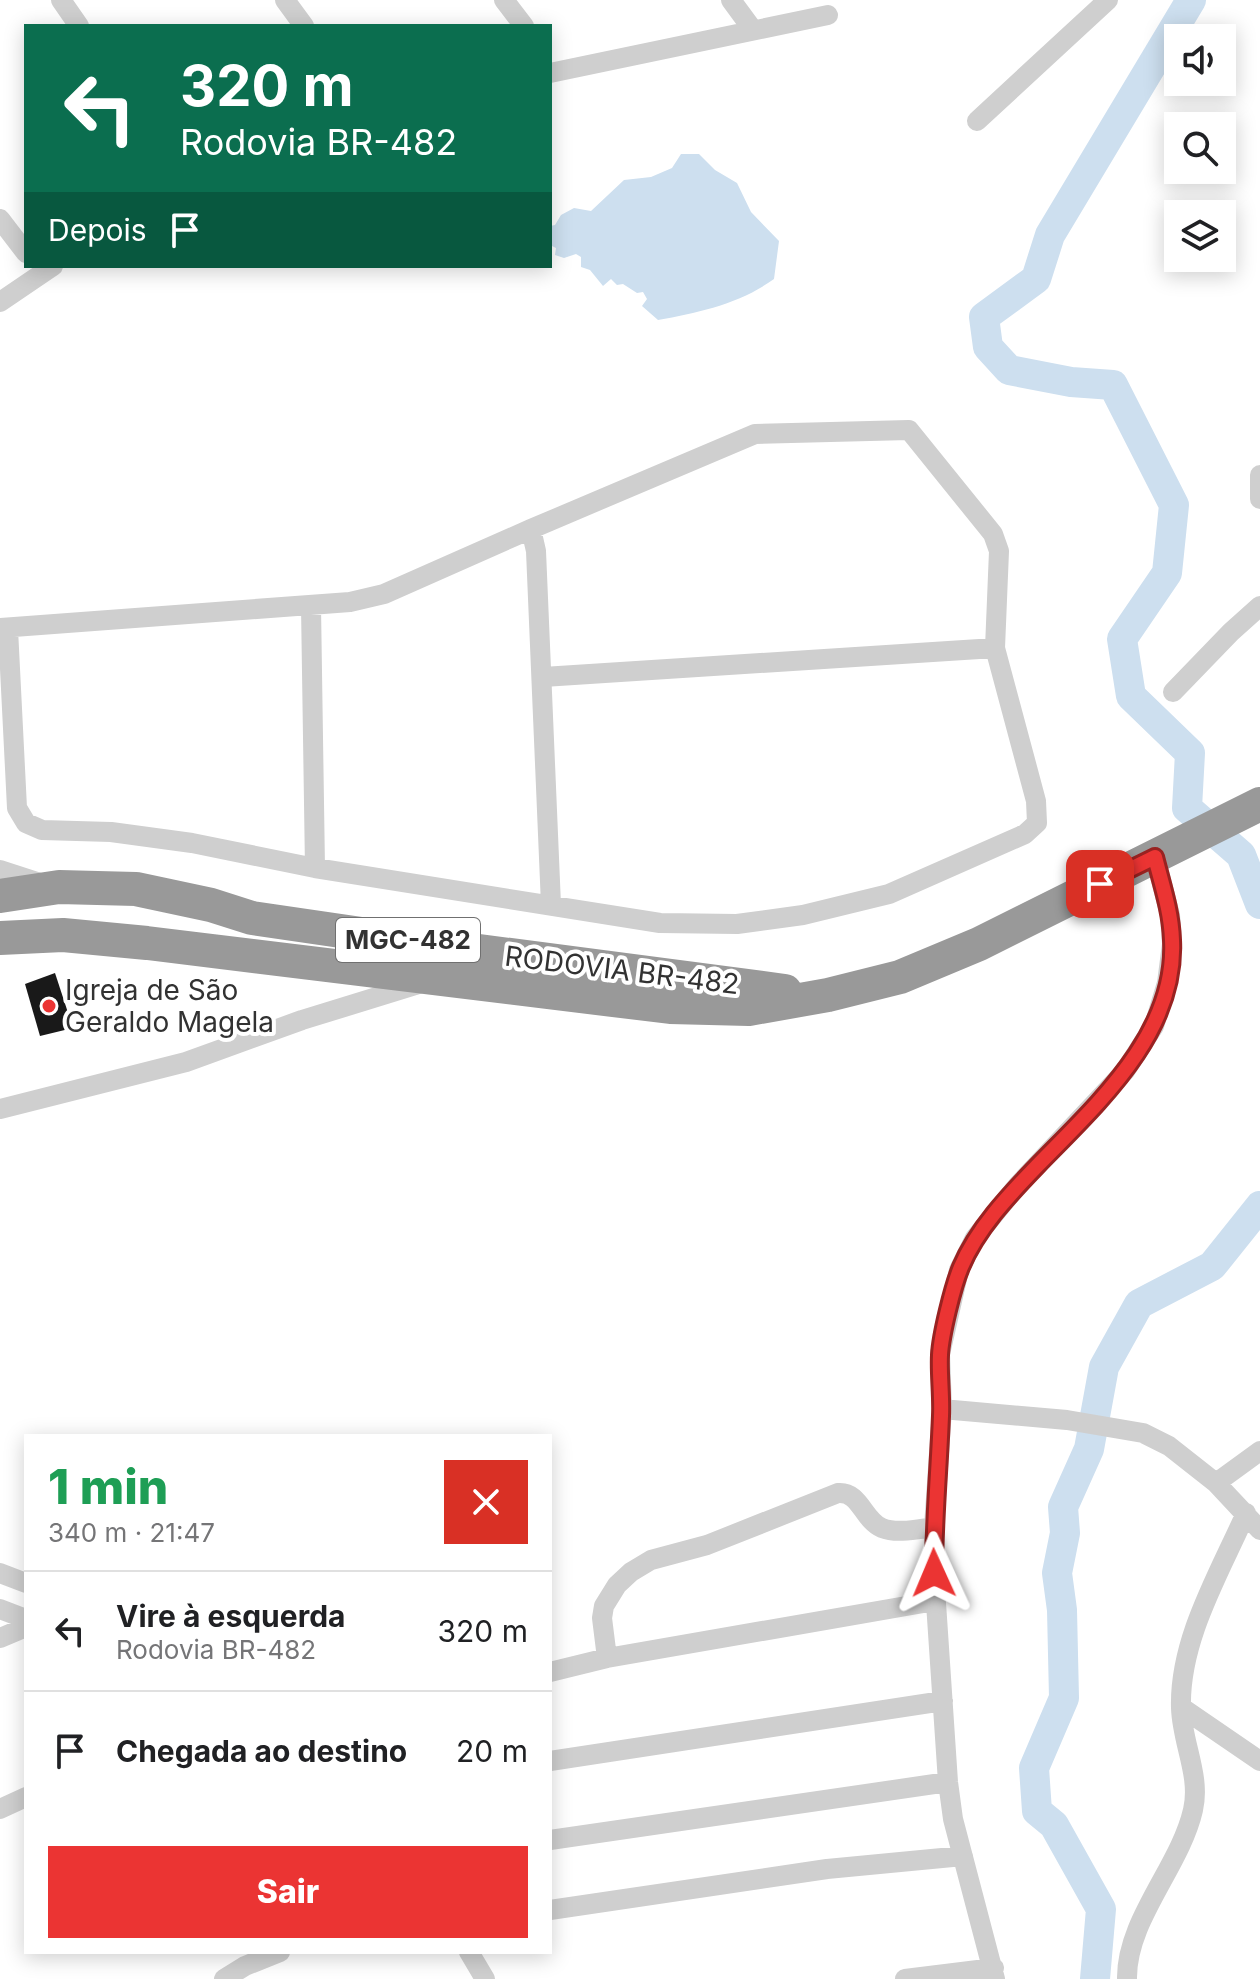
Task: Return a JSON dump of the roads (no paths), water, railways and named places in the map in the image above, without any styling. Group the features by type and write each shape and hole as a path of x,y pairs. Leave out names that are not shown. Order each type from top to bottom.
{"highway":[{"name":"MGC-482","path":"1168,850 1256,806"},
{"name":"RODOVIA BR-482","path":"0,938 63,935 119,940 670,1007 749,1009 900,977 966,950 1168,850"},
{"name":"RODOVIA BR-482","path":"0,896 59,887 136,889 211,905 252,918 817,996"}],"street":[{"path":"61,0 78,24"},
{"path":"285,0 303,24"},
{"path":"504,0 522,24"},
{"path":"731,0 753,30"},
{"path":"977,121 1108,0"},
{"path":"552,68 828,15"},
{"path":"0,219 24,250"},
{"path":"0,302 44,269"},
{"path":"909,430 993,534 999,551 995,648 1036,801 1037,823 1025,834 889,894 803,915 737,924 660,923 315,868 192,843 111,832 42,830 26,823 17,808 4,629 350,602 384,594 531,529 755,434 909,430"},
{"path":"1260,475 1260,499"},
{"path":"531,529 536,551 543,677 551,905"},
{"path":"311,606 315,868"},
{"path":"1173,692 1260,606"},
{"path":"543,677 995,648"},
{"path":"905,1979 995,1974 953,1819 935,1601 934,1527 942,1409 940,1354 959,1270 975,1238 1018,1185 1125,1071 1154,1026 1167,983 1172,944 1168,850"},
{"path":"0,870 59,887"},
{"path":"0,1109 186,1062 302,1020 433,980"},
{"path":"942,1409 1067,1420 1143,1433 1169,1446 1216,1483 1260,1530"},
{"path":"1216,1483 1260,1451"},
{"path":"607,1658 602,1618 608,1597 631,1572 651,1560 707,1545 838,1493 853,1496 872,1521 882,1528 934,1527"},
{"path":"1127,1979 1134,1938 1164,1880 1194,1809 1193,1773 1182,1727 1183,1675 1191,1641 1246,1513"},
{"path":"0,1573 24,1582"},
{"path":"552,1672 607,1658 935,1601"},
{"path":"0,1609 24,1618"},
{"path":"0,1638 24,1628"},
{"path":"552,1761 943,1701"},
{"path":"1181,1707 1260,1761"},
{"path":"552,1840 948,1782"},
{"path":"0,1809 24,1798"},
{"path":"552,1910 827,1869 963,1856"},
{"path":"224,1979 245,1966 275,1954"},
{"path":"470,1954 485,1979"}],"water":[{"path":"681,154 699,154 715,170 737,183 751,212 779,241 774,279 761,288 733,301 658,320 642,306 647,299 643,292 637,293 623,284 617,285 611,279 603,286 590,270 581,267 581,257 576,254 564,258 555,255 552,226 561,215 574,208 591,211 624,180 651,177 672,168"}],"waterway":[{"path":"1191,0 1050,235 1036,279 984,317 988,347 1009,370 1071,382 1113,385 1174,505 1167,573 1122,639 1131,696 1190,753 1187,808 1241,855 1260,904"},
{"path":"1095,1979 1101,1909 1054,1825 1037,1811 1034,1768 1064,1698 1062,1610 1057,1573 1065,1533 1063,1507 1089,1449 1104,1367 1139,1304 1212,1266 1260,1206"}],"place":[{"name":"Igreja de São Geraldo Magela","path":"49,1006"}]}
